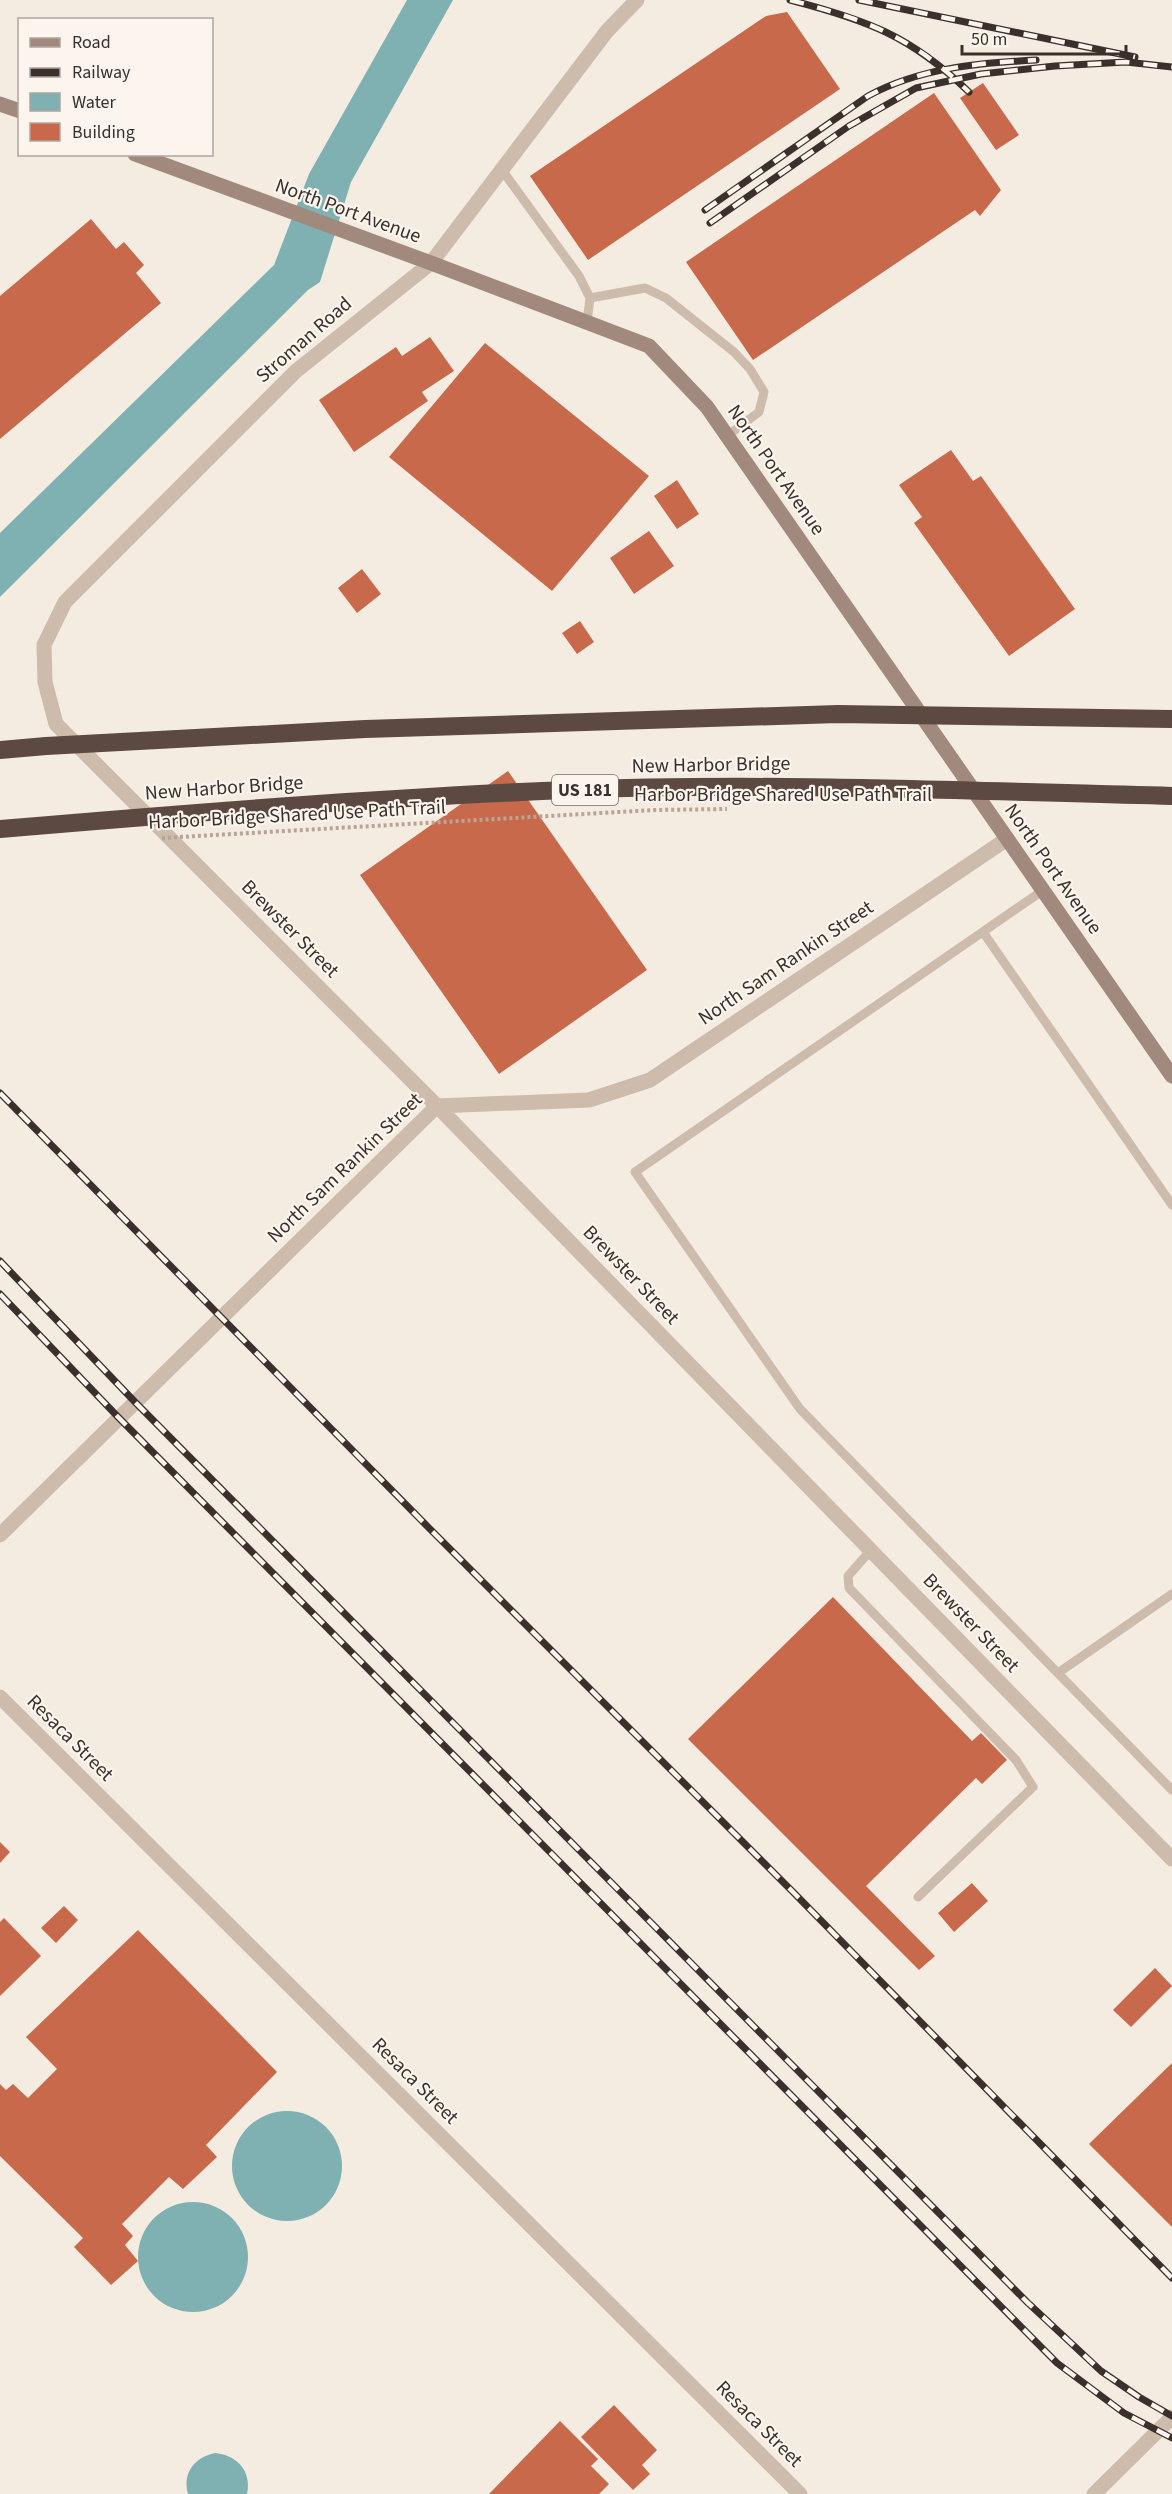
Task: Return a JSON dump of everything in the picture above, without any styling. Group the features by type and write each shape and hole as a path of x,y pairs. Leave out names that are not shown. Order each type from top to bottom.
{"highway":[{"path":"0,750 365,729 826,714 1172,719"},
{"name":"New Harbor Bridge","path":"0,829 272,806 566,790 801,786 1172,796"}],"main road":[{"path":"0,104 18,110"},
{"name":"North Port Avenue","path":"140,156 649,346 706,407 727,436 1172,1076"}],"street":[{"name":"Stroman Road","path":"56,724 45,682 44,645 65,602 296,371 431,263 607,31 637,0"},
{"name":"Brewster Street","path":"56,724 437,1106 1172,1859"},
{"name":"North Sam Rankin Street","path":"0,1535 437,1106 589,1100 650,1080 1007,839"},
{"name":"Resaca Street","path":"0,1697 800,2494"},
{"path":"1094,2494 1172,2417"}],"lane":[{"path":"502,170 579,276 590,298 587,322"},
{"path":"590,298 645,288 666,298 734,352 750,369 764,392 759,412 727,436"},
{"path":"1042,891 635,1172 800,1409 1172,1790"},
{"path":"982,932 1172,1205"},
{"path":"870,1550 848,1576 849,1588 1016,1760 1033,1788 918,1897"},
{"path":"1058,1673 1172,1594"}],"path":[{"name":"Harbor Bridge Shared Use Path Trail","path":"151,838 654,810 733,809"}],"water":[{"path":"407,0 453,0 351,182 320,282 308,290 0,597 0,533 274,265 309,174"},
{"path":"287,2111 308,2115 326,2127 338,2145 342,2166 338,2187 326,2205 308,2217 287,2221 266,2217 248,2205 236,2187 232,2166 236,2145 248,2127 266,2115"},
{"path":"193,2202 214,2206 232,2218 244,2236 248,2257 244,2278 232,2296 214,2308 193,2312 172,2308 154,2296 142,2278 138,2257 142,2236 154,2218 172,2206"},
{"path":"215,2453 230,2457 245,2471 247,2494 188,2494 187,2479 192,2467 202,2458"}],"building":[{"path":"787,12 840,89 588,260 530,176 766,16"},
{"path":"983,83 1019,135 996,150 960,98"},
{"path":"934,93 1001,190 980,216 975,210 753,360 686,262"},
{"path":"91,219 116,249 124,242 144,265 136,273 161,303 0,439 0,296"},
{"path":"430,337 454,371 422,392 428,401 354,452 319,400 396,347 402,356"},
{"path":"485,343 649,476 552,591 389,457"},
{"path":"951,450 973,481 981,476 1075,609 1009,656 914,523 922,517 899,485"},
{"path":"677,480 699,514 677,529 654,496"},
{"path":"649,531 674,566 634,594 610,558"},
{"path":"362,569 381,594 357,613 338,588"},
{"path":"580,621 594,642 577,654 562,633"},
{"path":"508,771 647,970 499,1074 360,875"},
{"path":"833,1597 972,1741 981,1733 1007,1760 982,1784 976,1778 866,1886 935,1956 919,1970 688,1739"},
{"path":"0,1842 10,1852 0,1863"},
{"path":"972,1883 988,1901 954,1932 938,1913"},
{"path":"64,1906 78,1920 56,1943 41,1928"},
{"path":"4,1918 41,1956 0,1996 0,1922"},
{"path":"138,1930 277,2072 206,2145 217,2157 183,2189 169,2177 122,2224 133,2236 125,2245 138,2261 111,2285 74,2247 83,2238 0,2156 0,2084 6,2090 13,2084 28,2098 57,2069 26,2037"},
{"path":"1155,1968 1172,1986 1131,2027 1113,2010"},
{"path":"1172,2063 1172,2227 1089,2144"},
{"path":"614,2405 657,2450 642,2465 650,2474 633,2490 581,2437"},
{"path":"560,2421 598,2459 591,2466 609,2484 599,2494 489,2494"}],"railway":[{"path":"790,0 842,15 887,32 927,57 969,92"},
{"path":"859,0 1135,57"},
{"path":"705,210 868,96 887,87 928,73 971,65 1036,60"},
{"path":"710,223 849,126 916,88 981,74 1055,66 1126,62 1172,67"},
{"path":"0,1093 426,1525 795,1894 1172,2278"},
{"path":"0,1261 135,1402 1027,2302 1101,2371 1172,2416"},
{"path":"0,1294 119,1418 1057,2363 1124,2413 1172,2438"}]}
